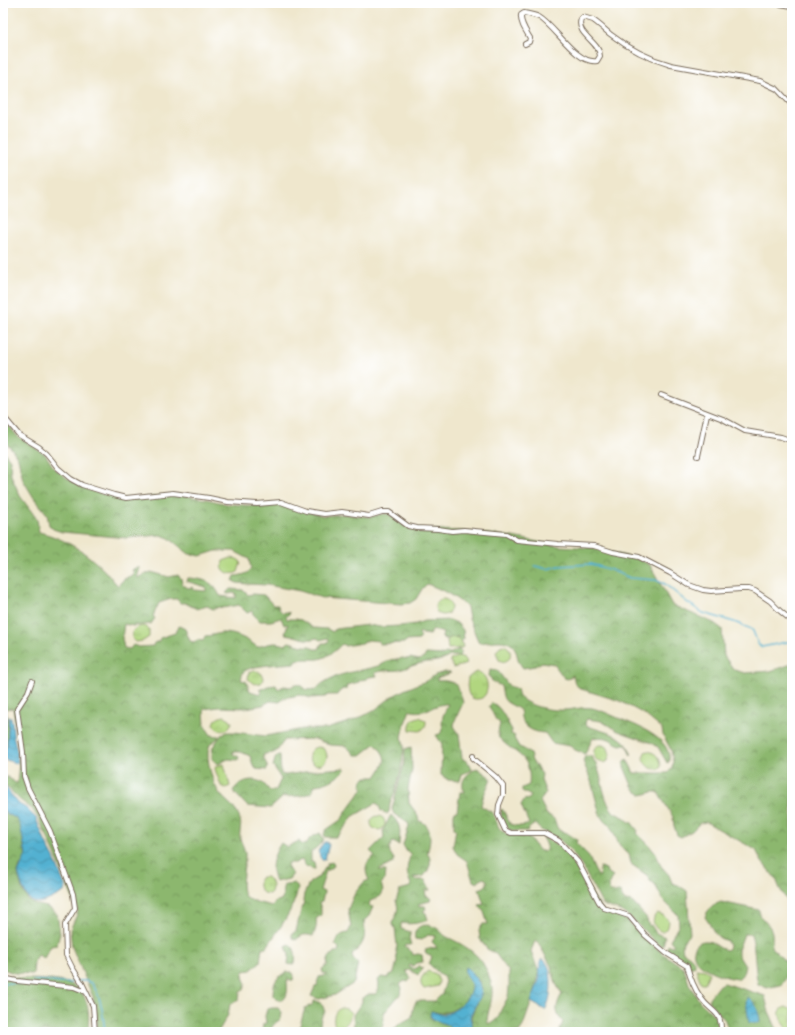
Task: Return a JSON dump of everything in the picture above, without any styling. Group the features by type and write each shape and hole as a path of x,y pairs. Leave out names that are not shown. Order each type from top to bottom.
{"street":[{"path":"774,3 792,6"},
{"path":"525,44 529,42 530,38 522,25 520,18 524,13 539,18 545,22 583,58 597,61 600,56 599,49 583,32 580,25 583,17 588,18 593,20 623,43 658,62 671,66 760,81 777,89 792,106"},
{"path":"661,395 732,423 745,431 781,437 792,441"},
{"path":"698,456 706,414"},
{"path":"3,416 19,434 39,447 47,454 58,468 71,479 82,485 114,495 126,498 173,493 228,502 257,504 281,502 306,511 324,514 342,512 369,516 382,512 389,512 408,526 417,528 506,534 517,540 594,546 639,557 690,585 703,590 711,591 741,589 755,591 770,601 792,621"},
{"path":"32,681 28,692 17,709 22,744 24,776 28,788 50,831 73,894 75,908 74,912 66,922 64,929 66,955 82,983 92,1006 94,1032"},
{"path":"473,756 472,758 496,778 503,786 498,815 505,830 511,833 544,833 560,841 578,862 599,902 604,908 629,916 645,935 666,953 686,966 693,985 702,1000 719,1016 722,1023 721,1032"},
{"path":"3,978 17,981 74,987 86,992"}],"green space":[{"path":"3,418 17,436 45,454 54,468 64,476 81,487 123,499 174,494 227,504 258,506 279,503 323,516 343,514 369,517 389,514 406,527 414,529 462,531 507,536 559,546 594,548 638,559 650,565 672,605 714,623 722,629 724,656 734,670 745,673 770,671 792,664 792,905 788,902 776,879 762,862 756,850 706,822 700,823 692,831 681,837 677,835 673,817 658,792 642,795 634,790 624,767 624,762 627,759 634,773 668,773 672,768 673,761 671,750 663,735 662,729 644,714 620,701 581,689 575,684 573,675 568,679 564,678 554,664 542,662 535,666 523,668 519,662 516,651 510,643 494,641 479,643 469,619 467,607 438,588 427,584 416,599 410,603 401,604 322,598 300,591 267,585 237,583 233,581 235,576 246,574 251,569 249,559 234,551 216,551 200,556 189,554 169,538 161,535 127,538 62,532 53,529 49,525 47,514 34,498 23,480 18,458 3,440"},
{"path":"3,450 10,460 11,475 20,496 37,519 39,532 62,540 83,552 118,586 124,579 133,575 134,573 132,570 135,568 140,568 137,578 151,572 169,577 178,575 181,578 182,584 188,588 192,587 194,590 206,591 206,587 186,581 188,578 203,580 211,584 220,596 236,598 236,594 234,593 226,593 230,589 243,590 248,595 264,595 273,605 278,605 279,609 283,613 290,613 286,617 287,619 301,620 313,628 327,629 333,632 335,629 368,625 380,627 400,626 416,624 424,621 450,620 457,623 463,630 464,639 461,642 457,636 444,639 442,637 443,633 435,630 429,635 420,632 419,634 421,637 419,640 406,641 404,643 379,644 379,641 368,640 362,643 345,646 342,644 329,655 319,659 299,659 296,660 296,663 254,667 243,673 241,680 246,681 250,691 260,694 262,692 259,690 268,686 276,685 278,689 284,686 291,687 295,684 300,685 306,690 317,689 322,684 336,676 378,666 392,659 398,660 402,658 410,658 419,660 424,658 426,654 443,655 459,649 462,653 459,656 450,656 445,659 399,670 377,672 375,673 377,676 369,677 367,679 360,680 359,682 347,685 346,690 343,689 337,695 311,698 300,695 283,698 280,702 270,701 263,705 246,708 219,707 204,709 205,726 211,735 219,736 210,745 208,752 212,778 217,790 237,812 241,822 240,838 245,852 242,880 244,895 252,901 272,906 276,901 282,900 284,885 294,883 298,888 286,919 267,947 262,948 260,962 251,970 244,971 243,977 246,984 244,990 240,992 239,1000 230,1004 228,1015 218,1032 176,1032 177,1029 149,1028 147,1032 97,1032 93,997 72,947 70,930 78,912 55,854 39,819 32,809 20,800 4,784 6,776 17,784 20,751 13,708 6,709 8,732 3,755","holes":["171,599 177,599 180,603 185,603 197,609 207,606 214,609 218,607 226,608 239,605 247,613 252,611 260,621 271,621 281,618 284,625 288,624 285,634 305,639 317,638 320,640 328,638 329,640 327,643 322,643 319,649 289,642 285,645 274,643 257,647 249,641 226,633 205,636 203,641 197,640 194,642 190,641 185,629 179,626 175,633 160,638 159,641 154,643 153,646 139,647 133,645 130,649 124,648 122,638 124,624 133,626 151,624 155,618 153,616 159,603"]},
{"path":"231,558 237,559 241,562 238,572 228,573 222,568 223,561"},
{"path":"440,599 446,599 451,604 449,613 446,615 440,615 435,610 435,604"},
{"path":"142,626 147,627 149,630 149,637 143,641 136,642 132,637 132,632 136,628"},
{"path":"451,637 456,637 459,639 463,646 462,648 448,649 447,640"},
{"path":"503,645 509,648 510,652 509,659 504,662 499,660 496,652 500,646"},
{"path":"459,656 464,658 466,663 453,668 450,660"},
{"path":"490,669 497,670 509,686 517,689 519,697 538,707 553,710 592,708 605,712 643,729 659,739 665,746 669,754 669,762 667,763 658,747 652,743 618,731 601,721 587,719 585,722 586,725 620,738 627,745 619,745 605,738 593,738 585,754 570,746 552,743 545,733 535,731 526,726 521,719 520,710 506,702 503,697 501,686 493,682 489,676"},
{"path":"254,670 261,673 263,680 261,683 254,684 248,679 249,672"},
{"path":"445,672 451,673 437,678 437,681 447,681 457,685 463,703 455,720 454,726 459,734 462,758 470,764 472,770 462,774 460,781 448,780 441,775 442,744 436,735 440,734 443,729 443,716 448,704 438,705 420,711 410,710 402,737 404,746 401,770 390,804 389,812 387,814 381,811 376,803 352,817 337,837 325,837 324,834 326,830 342,819 363,788 361,783 366,777 376,777 384,764 384,757 375,744 361,755 355,755 346,746 330,745 315,739 285,740 277,751 264,754 267,770 256,769 250,756 241,752 233,752 233,754 239,757 238,760 228,759 218,764 212,759 213,747 221,735 227,732 266,736 303,729 326,729 352,721 372,712 393,696 426,681 435,675"},
{"path":"478,672 484,676 486,680 487,691 482,698 475,699 470,696 467,687 468,678 474,673"},
{"path":"492,703 498,707 504,715 512,730 511,734 515,736 514,738 519,747 530,754 532,761 542,774 541,780 546,793 540,801 547,815 554,819 558,829 577,840 576,843 588,855 599,877 600,867 606,869 607,872 613,876 609,886 610,892 621,892 625,901 632,902 646,917 649,926 651,925 656,933 665,937 663,945 660,946 634,921 622,912 602,904 574,854 558,838 541,830 535,824 529,828 528,831 512,831 508,829 501,816 501,809 503,810 510,824 524,826 529,824 521,805 524,800 529,799 531,796 522,791 522,788 529,785 528,767 522,757 499,738 498,733 500,723 496,720 489,706"},
{"path":"225,716 230,719 232,723 227,730 219,730 214,726 215,722 218,718"},
{"path":"420,717 426,721 424,728 420,731 410,730 412,721 415,718"},
{"path":"599,745 603,745 608,748 610,755 607,762 600,762 595,757 594,751"},
{"path":"318,747 324,750 327,756 324,762 318,765 312,762 309,756 312,750"},
{"path":"411,747 412,769 408,789 409,803 417,814 419,821 427,826 430,834 427,853 430,859 428,870 424,876 413,878 416,880 425,880 430,890 425,890 426,896 431,898 430,901 418,904 420,906 425,906 426,909 423,911 426,913 428,920 408,924 401,923 401,929 411,932 409,938 411,945 406,945 405,947 412,952 413,955 422,955 423,962 416,963 413,966 410,965 409,967 415,969 419,965 423,969 418,975 410,970 406,971 411,978 408,982 405,981 400,984 402,988 401,993 384,1013 383,1028 377,1027 374,1032 352,1032 354,1026 353,1015 362,1002 362,998 369,994 376,994 379,985 378,980 381,977 388,978 388,976 394,973 397,961 395,928 392,923 397,912 398,907 396,901 400,890 410,887 411,884 407,869 411,854 407,852 403,845 409,826 408,823 394,814 392,809 404,764 405,749"},
{"path":"648,751 658,756 661,767 654,769 646,765 644,756 645,752"},
{"path":"278,755 280,755 281,774 286,775 317,770 345,768 345,770 338,776 323,784 315,785 311,793 301,796 283,797 271,808 247,806 233,791 243,782 251,780 256,780 264,784 270,791 276,790 281,779 273,766"},
{"path":"585,756 591,756 595,762 605,797 612,810 631,822 638,831 637,833 656,854 661,866 669,875 672,883 687,891 690,934 683,942 682,949 683,952 693,959 695,966 690,968 683,960 667,950 668,945 674,945 670,940 679,925 678,915 663,900 654,883 650,881 648,876 631,864 629,854 625,852 619,844 609,824 604,821 600,815 591,781 583,761"},
{"path":"224,764 230,786 226,788 221,786 215,769 216,766"},
{"path":"477,768 491,778 481,806 493,813 499,828 508,835 529,838 540,851 545,851 547,846 543,837 560,846 577,868 603,911 627,920 640,934 665,955 684,968 689,984 700,1002 717,1018 717,1032 559,1032 563,1022 558,1015 557,1008 562,994 556,984 551,966 538,942 535,941 531,951 539,973 534,995 523,1026 519,1032 473,1032 471,1017 482,989 479,981 465,967 464,968 471,983 468,997 464,1002 451,1011 439,1013 431,1011 430,1018 449,1026 452,1028 452,1032 392,1032 398,1025 412,1017 416,1001 435,1001 442,994 445,984 444,978 429,964 432,957 426,954 425,950 437,947 432,942 435,936 428,935 422,940 415,939 416,930 418,927 426,925 438,929 446,936 470,950 483,963 492,988 492,998 487,1023 492,1023 498,1018 508,997 509,972 495,953 487,949 480,939 479,930 483,924 488,924 484,912 479,905 484,904 479,889 487,884 487,880 483,878 477,883 473,881 467,861 457,854 453,846 456,829 454,828 454,813 457,811 460,792 464,792 463,781 467,775"},
{"path":"3,808 7,813 20,822 26,857 20,866 18,873 22,889 28,900 34,904 47,907 57,914 60,933 57,945 51,946 44,958 38,955 34,961 33,974 14,973 3,969"},
{"path":"391,815 399,825 399,845 393,842 389,848 394,859 393,863 379,870 386,871 385,880 381,883 383,891 378,898 370,901 369,906 373,907 369,916 364,921 364,940 360,947 352,954 353,959 358,963 354,983 335,995 319,999 311,996 318,984 319,977 327,974 323,973 322,969 327,966 328,959 334,952 338,952 339,948 335,944 336,942 341,935 348,933 351,927 348,909 355,893 364,882 369,880 366,873 366,866 369,860 375,856 370,851 384,837 383,830"},
{"path":"375,816 381,816 385,820 385,826 381,830 375,830 371,826 371,820"},
{"path":"320,833 324,840 311,852 311,862 314,862 315,869 313,870 305,866 301,860 295,863 288,863 287,865 289,870 293,874 289,879 275,882 272,867 276,852 281,843 287,847 299,841 301,844 306,845 310,838"},
{"path":"333,862 334,866 326,871 320,890 324,892 322,902 319,903 321,915 316,919 316,928 313,936 304,935 296,940 292,938 292,934 296,931 301,910 304,905 304,894 310,882 320,876 328,863"},
{"path":"262,877 267,877 271,882 272,890 269,894 263,893 259,887 259,879"},
{"path":"721,902 759,910 760,915 772,932 771,947 788,964 789,974 781,985 767,988 758,984 754,946 751,934 744,934 738,950 738,955 745,966 743,974 738,979 708,970 696,960 694,954 695,947 701,942 708,941 727,950 729,946 727,941 716,935 705,917 711,908"},
{"path":"657,913 663,915 669,921 668,927 663,932 655,927 653,922"},
{"path":"289,944 293,948 295,955 295,963 292,965 288,964 289,954 286,946"},
{"path":"696,969 705,970 709,973 705,983 701,983"},
{"path":"428,971 436,974 439,981 438,986 424,989 421,984 421,980"},
{"path":"287,972 292,972 294,975 293,980 287,980 286,996 283,1000 278,1000 273,996 274,984 280,976"},
{"path":"3,975 64,982 76,987 84,996 88,1010 88,1032 3,1032"},
{"path":"724,983 765,996 768,1009 778,1032 729,1032 725,1020 709,1002 709,998 719,985"},
{"path":"315,1000 322,1004 325,1012 321,1018 320,1025 322,1032 301,1032 299,1029 305,1008 312,1005"},
{"path":"786,1007 792,1010 792,1030 787,1029 780,1017 780,1011"},
{"path":"278,1008 282,1012 281,1019 274,1024 270,1032 262,1032 263,1024 266,1023 265,1016 267,1009"},
{"path":"342,1008 347,1009 351,1013 346,1024 338,1027 335,1026 334,1023 335,1013"}],"water":[{"path":"9,716 13,724 17,764 4,759 3,761 3,756 7,745"},
{"path":"3,788 6,788 19,804 26,808 36,818 66,888 64,892 54,898 39,903 29,899 25,893 18,873 26,855 20,825 17,819 3,809"},
{"path":"324,842 327,842 329,845 323,861 318,851"},
{"path":"542,959 546,962 551,975 551,991 545,1010 531,1002 539,980 540,962"},
{"path":"465,967 479,982 481,988 480,997 470,1017 474,1032 452,1032 446,1024 433,1019 430,1016 431,1011 442,1014 448,1013 463,1004 471,989 471,984 465,974"},
{"path":"747,997 752,1001 756,1008 760,1022 749,1023 746,1002"}],"waterway":[{"path":"535,566 547,569 559,566 591,564 630,578 656,580 665,584 703,613 734,622 751,629 758,644 762,647 792,642"},
{"path":"33,981 41,980 65,983 84,981 91,983 100,1000 105,1032"},
{"path":"3,983 23,983"}]}
